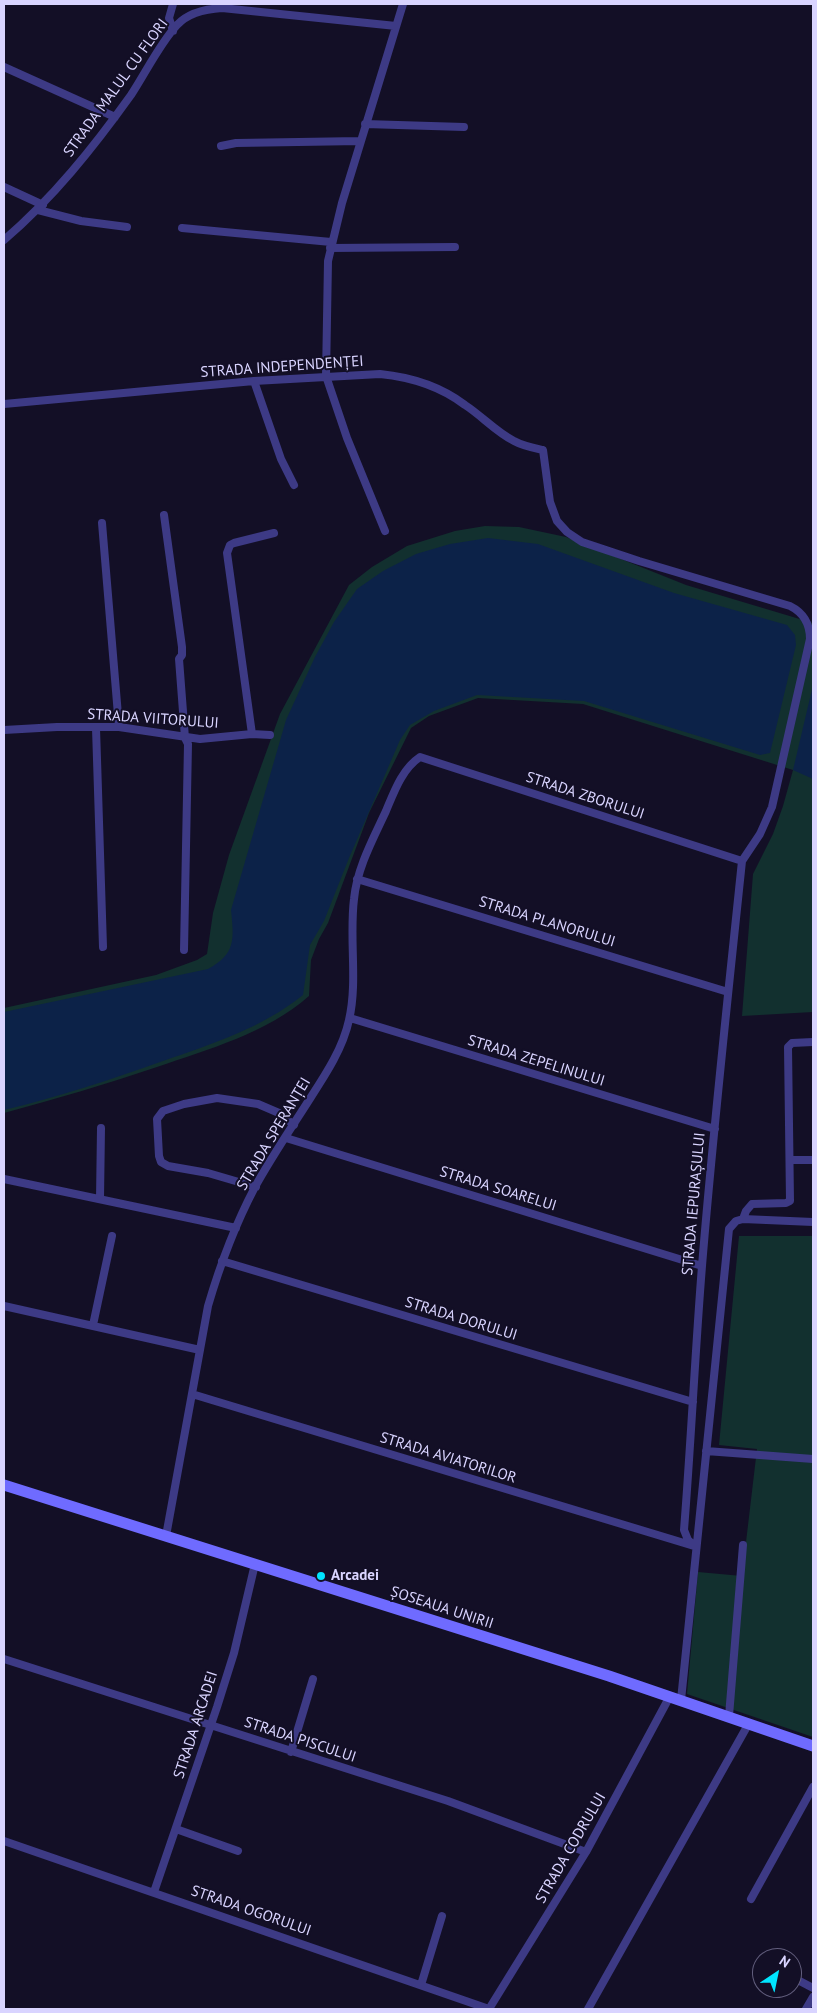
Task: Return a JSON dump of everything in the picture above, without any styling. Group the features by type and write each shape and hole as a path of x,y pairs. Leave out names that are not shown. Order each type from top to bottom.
{"main road":[{"name":"ȘOSEAUA UNIRII","path":"4,1485 676,1698 813,1746"}],"street":[{"path":"172,31 169,18 173,4"},
{"path":"385,530 346,438 326,376 328,260 365,124 403,4"},
{"name":"STRADA MALUL CU FLORI","path":"4,240 40,207 85,156 115,117 172,31 181,21 203,10 262,8 396,26"},
{"path":"4,67 115,117"},
{"path":"365,124 464,127"},
{"path":"220,146 236,142 360,142"},
{"path":"4,187 40,207 81,221 126,226"},
{"path":"182,228 331,245 456,247"},
{"name":"STRADA INDEPENDENȚEI","path":"4,404 254,381 380,374 399,376 426,384 464,403 514,441 543,450 550,502 557,520 567,532 582,542 790,606 798,610 805,617 812,639"},
{"path":"254,381 281,458 294,485"},
{"path":"164,515 182,647 182,654 179,659 185,738 188,744 184,950"},
{"path":"102,523 119,727"},
{"path":"252,734 227,552 230,545 234,543 274,533"},
{"path":"742,861 760,834 772,807 812,639"},
{"name":"STRADA VIITORULUI","path":"4,730 119,727 185,738 211,739 252,734 270,735"},
{"path":"96,728 103,947"},
{"name":"STRADA ZBORULUI","path":"420,757 742,861"},
{"name":"STRADA SPERANȚEI","path":"166,1536 208,1306 222,1261 256,1187 323,1079 338,1050 350,1018 352,919 357,879 401,779 412,762 420,757"},
{"name":"STRADA IEPURAȘULUI","path":"696,1547 688,1540 684,1530 702,1266 742,861"},
{"name":"STRADA PLANORULUI","path":"357,879 728,992"},
{"name":"STRADA ZEPELINULUI","path":"350,1018 715,1129"},
{"path":"676,1698 696,1547 729,1229 740,1220 752,1204 786,1203 790,1201 788,1047 792,1043 813,1042"},
{"path":"256,1187 208,1173 164,1164 159,1156 157,1119 159,1114 162,1111 184,1104 217,1098 258,1104 279,1113 294,1125"},
{"path":"100,1199 101,1128"},
{"name":"STRADA SOARELUI","path":"286,1138 702,1266"},
{"path":"790,1160 813,1160"},
{"path":"4,1178 236,1228"},
{"path":"740,1220 813,1222"},
{"path":"94,1325 112,1236"},
{"name":"STRADA DORULUI","path":"222,1261 693,1402"},
{"path":"4,1306 200,1350"},
{"name":"STRADA AVIATORILOR","path":"192,1394 696,1547"},
{"path":"706,1451 813,1459"},
{"path":"729,1716 743,1545"},
{"name":"STRADA ARCADEI","path":"154,1892 234,1653 255,1564"},
{"name":"STRADA PISCULUI","path":"4,1660 448,1801 586,1852"},
{"path":"291,1752 313,1679"},
{"name":"STRADA CODRULUI","path":"489,2009 586,1852 676,1698"},
{"path":"588,2009 749,1723"},
{"path":"751,1899 813,1786"},
{"path":"176,1829 238,1851"},
{"name":"STRADA OGORULUI","path":"4,1841 489,2009"},
{"path":"421,1985 442,1916"},
{"path":"806,2009 813,1997"}],"green space":[{"path":"485,526 519,527 566,537 686,585 813,623 813,1012 742,1016 753,874 773,834 793,770 583,704 478,698 429,716 411,728 369,813 328,923 311,960 309,996 275,1020 237,1039 157,1067 4,1113 4,1008 156,975 197,960 207,954 213,913 229,855 280,714 349,585 372,567 407,546 455,531"},
{"path":"739,1236 813,1236 813,1737 687,1694 698,1572 742,1576 757,1449 719,1445"}],"water":[{"path":"488,538 538,544 674,593 787,625 795,635 796,645 770,753 760,755 584,701 477,695 434,711 410,725 400,740 324,921 310,945 303,995 271,1017 218,1041 104,1081 44,1100 4,1110 4,1012 208,969 224,958 231,945 233,929 231,910 286,720 315,657 334,622 357,589 383,571 416,554 450,544"},
{"path":"813,685 813,779 793,770"}],"place":[{"name":"Arcadei","path":"321,1576"}]}
